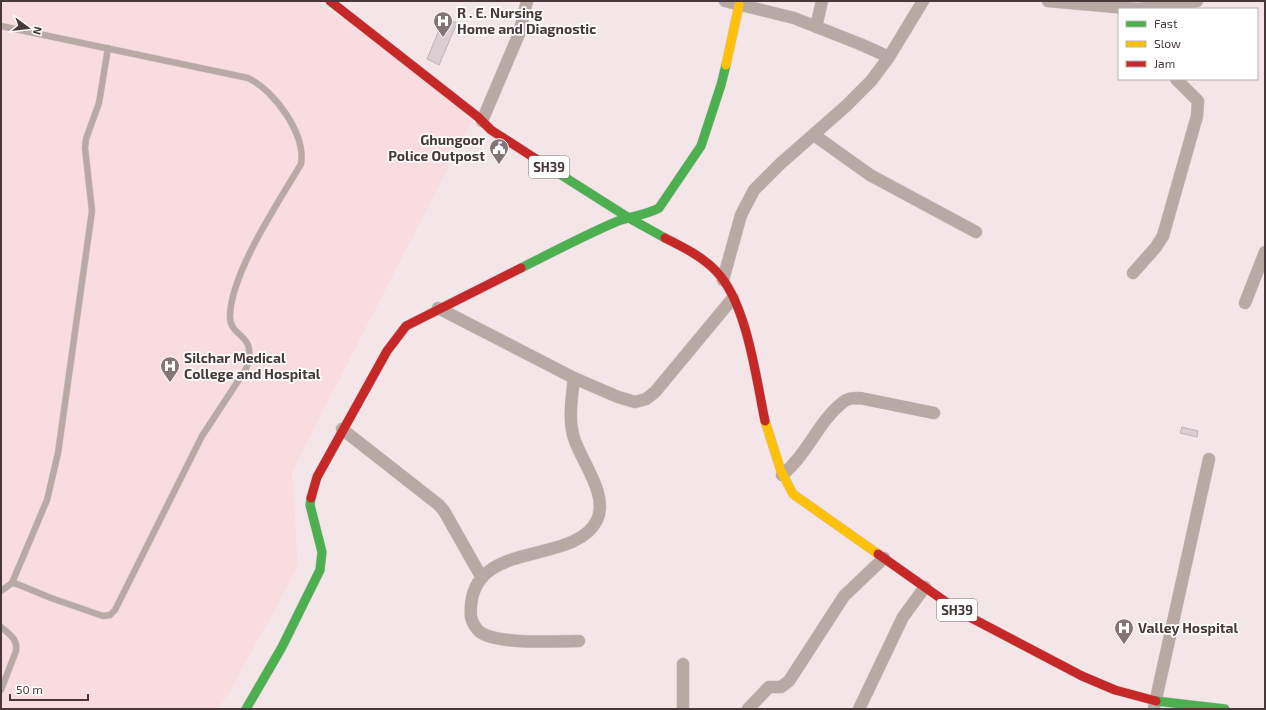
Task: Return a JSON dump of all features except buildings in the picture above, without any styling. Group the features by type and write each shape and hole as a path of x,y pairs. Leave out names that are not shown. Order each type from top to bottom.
{"main road":[{"name":"SH39","path":"335,3 482,121 491,130 629,218 709,264 723,280 733,298 748,341 762,412 782,475 793,494 960,612 1082,676 1155,705 1225,709"},
{"path":"246,709 282,647 320,570 322,552 310,505 310,495 317,477 342,429 387,350 398,335 417,319 438,308 567,244 629,218 650,213 659,208 701,146 721,85 739,5"}],"street":[{"path":"482,121 519,34 528,1"},
{"path":"725,1 779,14 816,26 889,57"},
{"path":"816,26 822,1"},
{"path":"723,280 741,215 754,190 780,164 859,94 889,57 923,1"},
{"path":"1048,1 1136,8"},
{"path":"1154,8 1197,1"},
{"path":"1133,273 1156,247 1163,236 1196,116 1198,101 1177,80"},
{"path":"814,135 870,175 976,232"},
{"path":"1245,303 1265,252"},
{"path":"438,308 574,378 627,401 635,402 646,399 655,392 733,298"},
{"path":"574,378 571,399 573,437 597,492 600,508 597,520 590,530 576,539 500,564 487,572 474,593 471,607 472,620 480,632 499,639 528,641 579,641"},
{"path":"782,475 803,455 842,402 850,398 860,398 934,413"},
{"path":"342,429 439,505 444,511 482,578"},
{"path":"1155,705 1209,459"},
{"path":"748,709 769,687 781,687 789,681 844,596 884,558"},
{"path":"859,709 903,617 925,588"},
{"path":"683,664 683,709"}],"lane":[{"path":"1,26 248,78 258,83 274,97 299,138 303,153 301,164 261,233 237,285 231,304 230,318 232,327 248,342 250,358 246,369 202,436 115,610 110,615 103,616 51,598 17,584 12,584"},
{"path":"1,591 12,584 47,500 58,453 92,211 85,157 86,143 99,103 108,48"},
{"path":"1,627 16,640 17,645 1,690"}],"shaded area":[{"name":"Silchar Medical College and Hospital","path":"1,1 316,1 476,113 292,472 298,567 230,691 218,709 1,709"}],"traffic: fast":[{"path":"521,268 618,221 659,208 701,146 726,65"},
{"path":"536,159 629,218 665,238"},
{"path":"246,709 282,647 320,570 322,552 310,505 311,498"},
{"path":"1156,701 1225,709"}],"traffic: slow":[{"path":"726,65 739,5"},
{"path":"765,421 781,471 793,494 878,554"}],"traffic: jam":[{"path":"330,1 478,117 491,130 536,159"},
{"path":"665,238 705,261 716,271 727,285 743,321 749,342 765,421"},
{"path":"311,498 317,477 387,351 406,326 521,268"},
{"path":"878,554 960,612 1082,676 1115,690 1156,701"}],"place":[{"name":"R . E. Nursing Home and Diagnostic","path":"443,38"},
{"name":"Ghungoor Police Outpost","path":"499,165"},
{"name":"Silchar Medical College and Hospital","path":"170,383"},
{"name":"Valley Hospital","path":"1124,645"}]}
